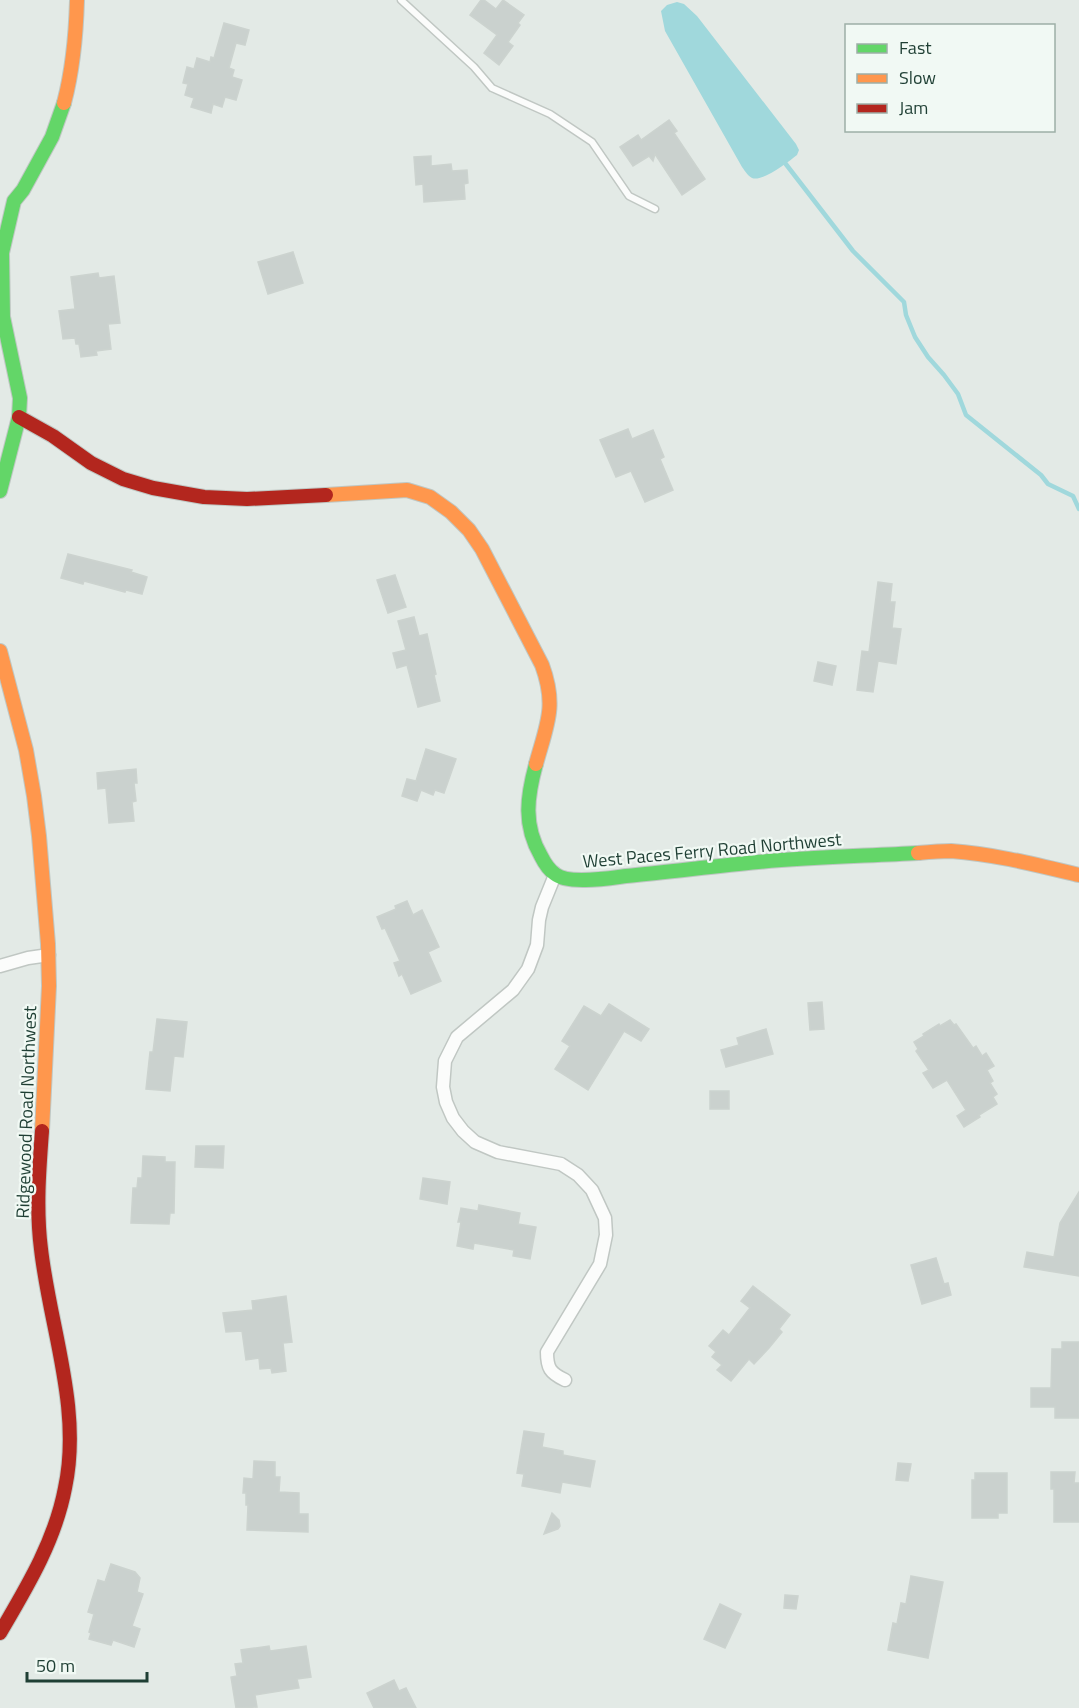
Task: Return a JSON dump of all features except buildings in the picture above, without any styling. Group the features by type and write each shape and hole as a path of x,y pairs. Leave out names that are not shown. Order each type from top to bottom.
{"street":[{"path":"0,214 23,190 52,137 63,108 71,78 77,0"},
{"path":"0,491 19,417 20,398 1,315 2,253 14,201"},
{"path":"19,417 53,436 91,463 123,479 153,488 204,497 247,499 407,490 430,497 451,512 469,530 482,549 547,679 550,714 530,791 528,813 535,846 555,875 542,907 537,945 528,969 513,990 457,1036 445,1061 443,1087 453,1118 476,1142 498,1152 561,1164 578,1174 592,1190 605,1218 606,1235 600,1264 548,1352 547,1362 550,1370 565,1380"},
{"name":"Ridgewood Road Northwest","path":"0,651 32,782 49,955 47,1059 38,1216 43,1268 58,1343 68,1411 70,1449 66,1486 56,1526 40,1564 0,1633"},
{"name":"West Paces Ferry Road Northwest","path":"555,875 567,879 611,878 759,862 948,851 1007,858 1079,875"},
{"path":"0,966 49,955"}],"lane":[{"path":"401,0 474,67 492,88 550,114 592,142 629,196 655,209"}],"water":[{"path":"677,2 684,4 697,16 796,144 799,150 797,155 769,174 752,178 742,167 665,31 661,11 667,5"}],"waterway":[{"path":"785,163 853,251 904,302 906,315 915,337 958,394 966,415 1041,475 1048,484 1073,496 1079,509"}],"traffic: fast":[{"path":"0,491 19,417 20,398 3,317 2,253 14,201 23,190 52,137 64,103"},
{"path":"536,764 530,788 528,811 531,833 545,863 553,872 569,879 589,880 778,860 918,853"}],"traffic: slow":[{"path":"64,103 70,77 77,0"},
{"path":"326,495 407,490 430,497 451,512 469,530 482,549 542,665 550,704 547,726 536,764"},
{"path":"0,651 26,750 39,836 49,986 42,1131"},
{"path":"918,853 951,851 983,855 1079,875"}],"traffic: jam":[{"path":"19,417 53,436 91,463 123,479 153,488 204,497 247,499 326,495"},
{"path":"0,1633 30,1581 47,1545 60,1508 69,1458 70,1428 63,1368 45,1279 39,1234 38,1190 42,1131"}]}
